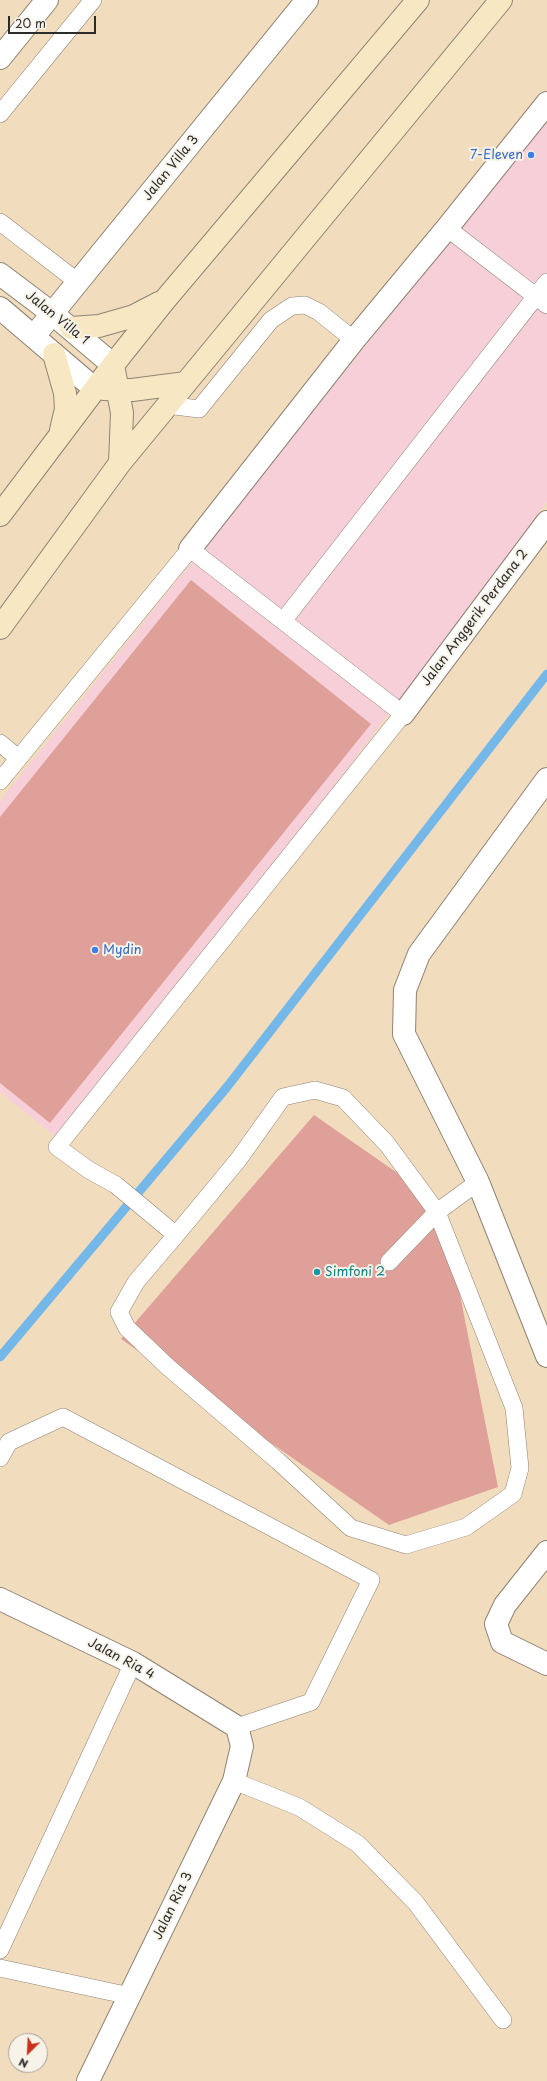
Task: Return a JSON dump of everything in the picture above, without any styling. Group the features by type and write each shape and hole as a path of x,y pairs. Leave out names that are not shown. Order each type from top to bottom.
{"street":[{"path":"0,58 47,0"},
{"name":"Jalan Villa 3","path":"34,336 307,0"},
{"path":"0,515 164,300 418,0"},
{"path":"0,628 120,463 501,0"},
{"path":"190,549 354,340 447,228 547,103"},
{"name":"Jalan Villa 1","path":"0,274 53,314 114,364"},
{"path":"70,328 99,326 134,316 164,300"},
{"path":"0,308 95,389 119,390 186,382"},
{"path":"54,354 65,393 66,409 61,434"},
{"path":"114,364 119,390 122,428 120,463"},
{"name":"Jalan Anggerik Perdana 2","path":"403,714 547,522"},
{"path":"547,779 419,954 405,990 404,1034 478,1182 547,1356"},
{"path":"542,1661 502,1642 496,1624 505,1605 547,1552"},
{"name":"Jalan Ria 4","path":"1,1603 133,1663 237,1727"},
{"name":"Jalan Ria 3","path":"88,2081 234,1781 242,1746 237,1727"}],"lane":[{"path":"0,114 93,0"},
{"path":"0,222 78,282"},
{"path":"447,228 541,301"},
{"path":"283,621 541,301 547,282"},
{"path":"167,405 198,409 271,320 292,306 306,305 319,312 354,340"},
{"path":"0,781 190,549 403,714 57,1147 89,1170 116,1185 176,1235"},
{"path":"0,744 18,758"},
{"path":"315,1090 343,1098 387,1144 437,1212 514,1408 520,1468 513,1494 466,1527 406,1545 351,1528 278,1461 168,1367 127,1328 119,1312 136,1282 176,1235 238,1160 283,1097 315,1090"},
{"path":"389,1262 437,1212 478,1182"},
{"path":"0,1458 9,1442 63,1417 371,1580 311,1702 237,1727"},
{"path":"0,1950 133,1663"},
{"path":"234,1781 299,1807 358,1844 416,1903 503,2020"},
{"path":"0,1968 130,1996"}],"shaded area":[{"path":"547,120 547,502 312,816 56,1137 0,1092 0,801"}],"building":[{"name":"Mydin","path":"191,580 371,724 50,1123 0,1083 0,817"},
{"name":"Simfoni 2","path":"314,1115 442,1204 498,1487 389,1525 121,1339"}],"waterway":[{"path":"0,1357 227,1087 547,674"}],"place":[{"name":"7-Eleven","path":"531,155"},
{"name":"Mydin","path":"95,950"},
{"name":"Simfoni 2","path":"317,1272"}]}
